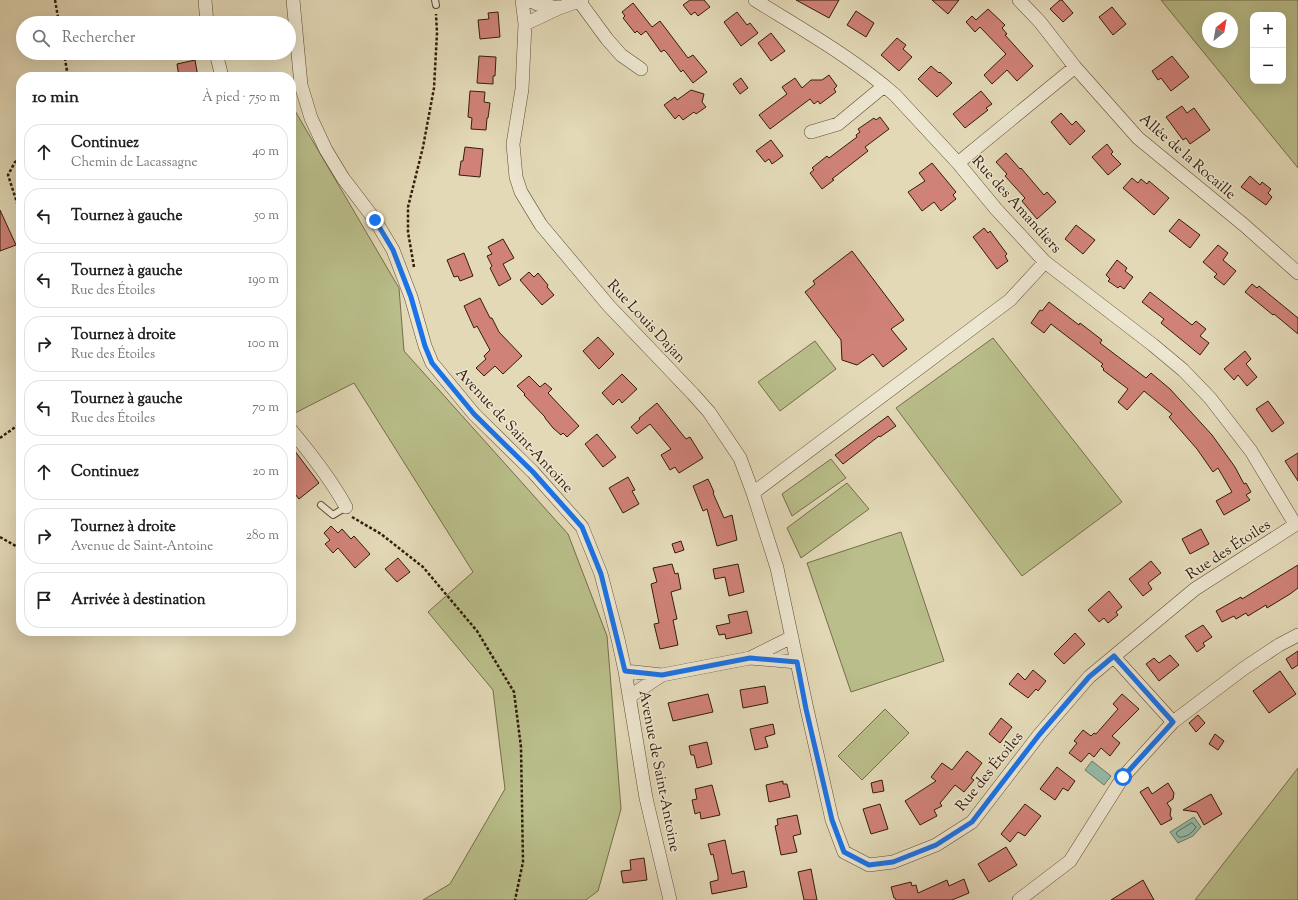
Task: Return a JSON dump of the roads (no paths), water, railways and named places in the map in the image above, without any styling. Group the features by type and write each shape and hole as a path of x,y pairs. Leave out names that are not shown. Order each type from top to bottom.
{"street":[{"path":"205,0 206,16"},
{"name":"Avenue de Saint-Antoine","path":"293,0 295,16"},
{"name":"Rue Louis Dajan","path":"522,0 525,24 522,89 513,144 516,177 521,192 541,225 609,306 709,412 740,458 777,568 797,662"},
{"path":"529,0 537,4 559,8"},
{"name":"Rue des Amandiers","path":"755,0 863,69 895,95 958,163 996,209 1045,262 1183,370 1210,398 1251,451 1296,524"},
{"name":"Allée de la Rocaille","path":"1019,0 1040,22 1075,66 1138,138 1244,225 1298,273"},
{"path":"525,24 559,8 581,1 607,39 621,55 640,69"},
{"name":"Avenue de Saint-Antoine","path":"296,32 301,85 311,118 326,150 342,178 375,220 393,250 411,297 425,346 432,363 474,414 533,472 582,527 601,574 625,671 646,798 670,900"},
{"path":"218,60 221,72"},
{"path":"958,163 1075,66"},
{"path":"811,132 838,124 884,86"},
{"path":"753,493 1010,300 1045,262"},
{"path":"296,436 315,459 346,507"},
{"name":"Rue des Étoiles","path":"797,662 806,709 832,820 844,852 869,865 893,862 936,845 972,822 1039,735 1089,677 1195,589 1296,524"},
{"path":"1019,900 1070,861 1123,777 1173,722 1244,669 1279,645 1298,635"},
{"path":"625,671 662,675 750,658 792,637"},
{"path":"1114,656 1173,722"},
{"path":"750,658 797,662"},
{"path":"629,697 662,675"}],"lane":[{"path":"321,505 333,515 346,507"}],"water":[{"path":"1092,761 1111,776 1104,785 1085,770"},
{"path":"1194,817 1201,827 1193,836 1178,843 1170,832"}]}
